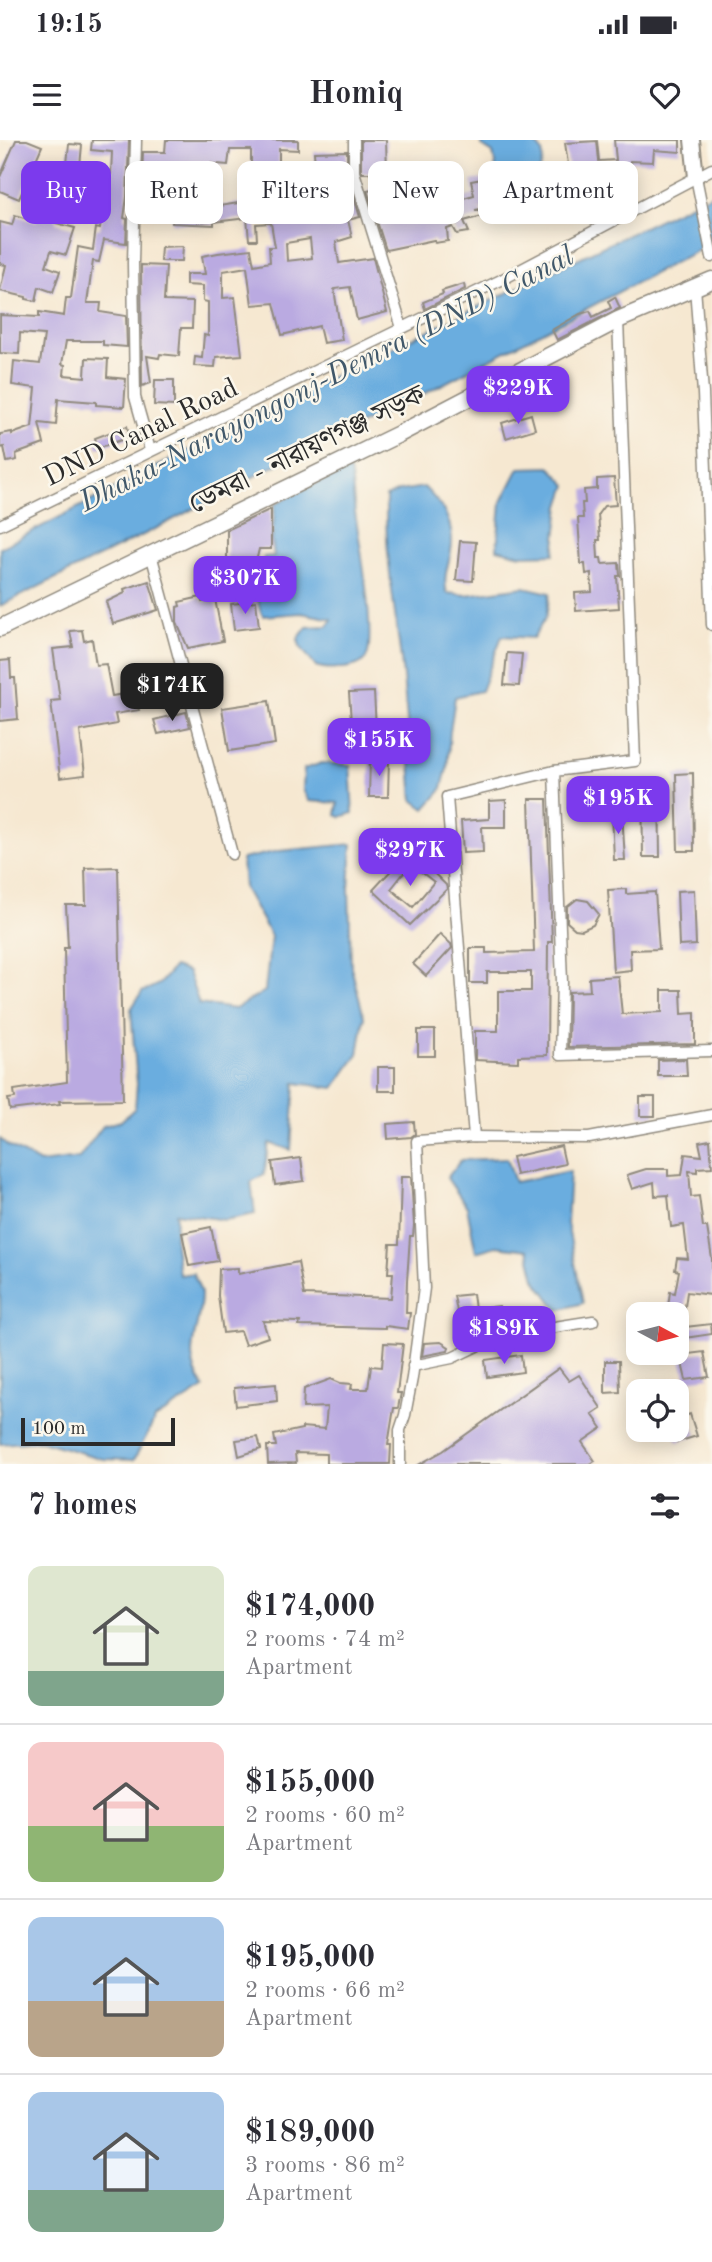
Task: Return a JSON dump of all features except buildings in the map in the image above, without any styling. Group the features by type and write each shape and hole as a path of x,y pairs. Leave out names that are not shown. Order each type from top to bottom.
{"main road":[{"name":"ডেমরা - নারায়ণগঞ্জ সড়ক","path":"0,628 399,434 618,320 712,280"}],"street":[{"path":"136,140 133,262 135,397 150,450"},
{"path":"354,140 354,172 402,328"},
{"path":"692,140 696,177 712,257"},
{"name":"DND Canal Road","path":"0,525 503,279 712,169"},
{"path":"695,288 708,391 712,625"},
{"path":"474,1137 447,797 554,771 635,761 618,320"},
{"path":"151,554 232,855"},
{"path":"554,771 562,982 560,1055 712,1051"},
{"path":"400,1464 400,1430 421,1321 424,1288 417,1141 474,1137 589,1138 712,1115"},
{"path":"413,1366 452,1358 498,1336 593,1321"}],"water":[{"path":"481,140 531,140 541,150 543,158 542,161 494,161 493,153 482,146"},
{"path":"712,194 712,243 401,406 306,449 161,526 0,606 0,548 305,390"},
{"path":"550,467 567,485 560,506 554,554 521,555 497,549 501,503 519,468"},
{"path":"350,470 366,588 369,648 366,658 357,665 342,668 320,667 315,666 298,639 307,627 328,626 332,619 301,613 263,616 258,595 260,579 264,557 274,556 272,541 275,504 339,472"},
{"path":"424,487 443,510 451,531 452,546 445,579 447,593 466,595 524,587 550,593 546,617 533,638 502,636 481,691 455,697 447,769 441,791 425,809 413,800 386,518 386,497 399,491"},
{"path":"322,763 350,765 353,813 340,817 336,815 338,803 309,801 303,790 304,769"},
{"path":"352,844 349,888 351,967 364,1017 358,1054 334,1088 295,1083 291,1150 269,1143 264,1174 251,1182 255,1214 225,1220 176,1213 175,1244 179,1275 193,1273 201,1294 192,1352 197,1375 204,1388 155,1419 134,1460 103,1459 41,1441 0,1444 0,1139 40,1163 79,1158 103,1126 121,1121 135,1108 137,1084 131,1009 142,992 159,984 174,967 188,972 199,1004 235,1009 265,991 271,936 244,888 242,859 279,851"},
{"path":"507,1158 515,1182 570,1171 567,1223 583,1303 558,1310 535,1279 528,1250 496,1246 476,1252 467,1207 447,1178 461,1160"}],"water label":[{"name":"Dhaka-Narayongonj-Demra (DND) Canal","path":"326,378"}]}
